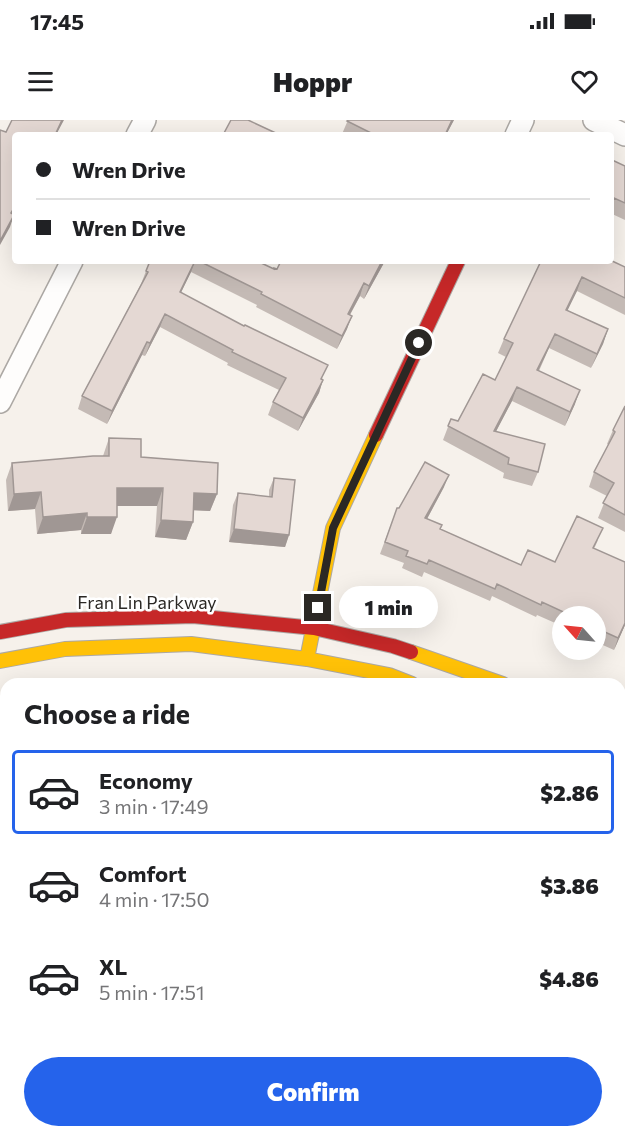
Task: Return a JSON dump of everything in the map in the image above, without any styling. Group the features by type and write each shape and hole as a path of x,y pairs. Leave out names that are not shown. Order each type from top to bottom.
{"street":[{"path":"594,120 625,135"},
{"path":"0,402 70,264"},
{"path":"307,659 333,528 457,264"},
{"name":"Fran Lin Parkway","path":"0,632 66,620 193,616 314,628 393,646 486,678"},
{"path":"0,660 65,649 191,644 307,659 397,678"}],"building":[{"path":"12,120 62,120 56,132 12,132 12,219 0,241 0,130 6,132"},
{"path":"231,120 248,120 274,132 225,132"},
{"path":"452,120 446,132 369,132 347,121"},
{"path":"614,161 625,166 625,203 614,198"},
{"path":"614,262 625,267 625,298 582,277 566,310 608,329 597,354 555,334 537,370 580,390 570,412 517,387 494,431 545,444 538,472 508,464 509,458 448,426 451,419 458,421 483,374 495,380 513,343 504,339 540,264 614,264"},
{"path":"149,264 194,264 180,292 244,326 328,365 321,379 323,380 303,418 273,402 286,378 232,352 233,350 165,314 150,343 147,342 112,411 82,396 148,272 146,271"},
{"path":"205,264 263,264 277,269 280,264 380,264 369,286 364,283 348,314 352,316 342,336 261,294 262,292"},
{"path":"625,406 625,515 603,503 614,483 594,472 615,432 613,430"},
{"path":"109,438 141,439 141,457 218,463 217,494 194,493 193,522 161,520 163,488 117,488 117,517 87,517 87,513 43,517 41,492 14,494 12,463 109,456"},
{"path":"425,462 449,475 425,518 442,525 440,529 521,565 528,550 555,562 577,516 603,528 593,548 625,562 625,623 618,638 606,633 606,606 552,607 542,602 541,605 497,584 495,589 429,560 427,564 406,556 408,551 385,542 397,508"},
{"path":"274,478 295,480 289,535 234,529 238,493 272,497"}],"traffic: slow":[{"path":"307,659 333,528 376,435"},
{"path":"0,661 65,649 191,644 307,659 397,678"},
{"path":"411,652 486,678"}],"traffic: jam":[{"path":"376,435 457,264"},
{"path":"0,632 66,620 193,616 314,628 411,652"}],"route":[{"path":"318,608 333,528 419,343"}]}
